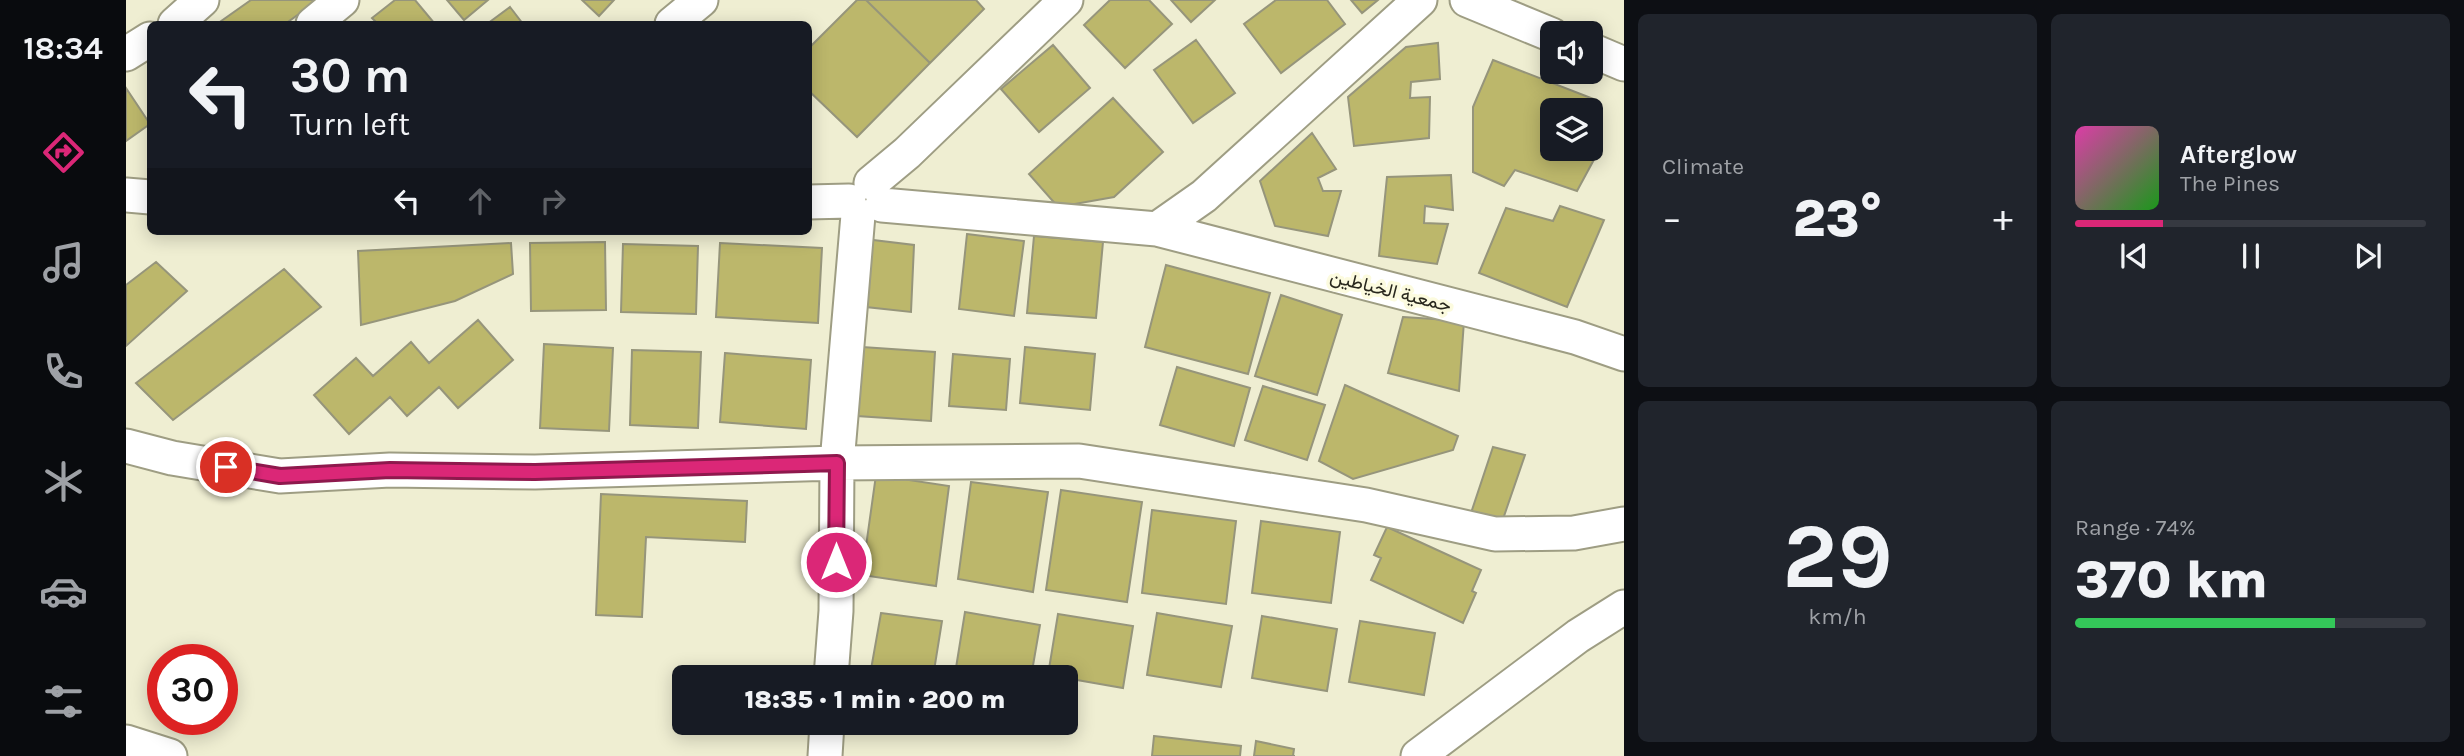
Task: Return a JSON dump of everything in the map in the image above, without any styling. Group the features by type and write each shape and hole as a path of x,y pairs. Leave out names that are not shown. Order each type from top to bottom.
{"street":[{"path":"178,21 202,0"},
{"path":"317,21 342,0"},
{"path":"676,21 701,0"},
{"path":"832,665 836,611 837,463 865,201 906,153 1066,0"},
{"path":"1157,229 1204,196 1420,0"},
{"path":"1467,0 1540,30"},
{"path":"126,54 147,41"},
{"path":"1603,55 1624,64"},
{"path":"126,195 147,197"},
{"name":"جمعية الخياطين","path":"812,202 865,201 1157,229 1575,337 1624,355"},
{"path":"126,446 172,458 280,476 390,470 535,472 837,463 1079,461 1366,505 1495,534 1574,533 1624,524"},
{"path":"1418,756 1578,636 1624,607"},
{"path":"825,756 826,735"},
{"path":"126,743 170,756"}],"building":[{"path":"251,0 317,1 289,21 221,21"},
{"path":"395,0 415,0 432,21 375,21 372,18"},
{"path":"447,0 488,0 464,20"},
{"path":"582,0 614,0 599,16"},
{"path":"857,0 866,0 930,63 857,137 812,94 812,45"},
{"path":"866,0 976,0 984,9 930,63"},
{"path":"1110,0 1149,0 1172,24 1125,68 1084,25"},
{"path":"1171,0 1215,0 1191,22"},
{"path":"1276,0 1327,0 1345,24 1281,73 1244,24"},
{"path":"1351,0 1378,0 1362,13"},
{"path":"510,7 521,21 491,21"},
{"path":"1196,40 1235,93 1193,123 1154,70"},
{"path":"1438,43 1440,79 1411,82 1410,98 1430,97 1429,138 1354,146 1348,97 1406,47"},
{"path":"1053,45 1090,88 1039,132 1001,89"},
{"path":"1493,60 1540,78 1540,84 1555,84 1591,98 1540,98 1540,161 1593,161 1577,191 1515,170 1504,186 1473,172 1473,107"},
{"path":"126,88 147,120 147,126 126,141"},
{"path":"1113,98 1163,152 1114,197 1058,207 1029,174"},
{"path":"1312,133 1336,169 1318,178 1323,191 1341,191 1328,236 1275,226 1260,181"},
{"path":"1451,175 1453,210 1425,206 1424,223 1448,224 1437,264 1379,256 1387,177"},
{"path":"1560,206 1604,220 1567,307 1479,273 1506,208 1553,221"},
{"path":"967,234 1024,241 1014,316 959,309"},
{"path":"1034,236 1103,242 1096,318 1027,313"},
{"path":"865,239 914,245 911,312 857,306"},
{"path":"605,242 606,310 531,311 530,243"},
{"path":"511,243 513,274 455,301 361,325 358,251"},
{"path":"720,243 822,248 818,323 716,317"},
{"path":"623,244 698,246 696,314 621,312"},
{"path":"156,262 187,291 126,346 126,285"},
{"path":"1166,265 1270,293 1248,374 1145,347"},
{"path":"284,269 321,307 173,420 136,383"},
{"path":"1281,295 1342,315 1317,395 1255,376"},
{"path":"1403,317 1464,321 1459,391 1388,373"},
{"path":"478,320 513,360 458,408 439,387 407,416 390,397 349,434 314,395 356,358 373,376 411,342 429,363"},
{"path":"544,344 613,348 609,431 540,428"},
{"path":"862,347 935,352 931,421 857,416"},
{"path":"1025,347 1095,354 1090,410 1020,403"},
{"path":"632,350 701,352 698,428 630,425"},
{"path":"725,353 811,360 806,429 720,422"},
{"path":"953,354 1010,359 1006,410 949,406"},
{"path":"1177,367 1250,388 1234,446 1160,425"},
{"path":"1345,385 1458,436 1453,450 1353,479 1319,461"},
{"path":"1263,386 1325,405 1307,460 1245,440"},
{"path":"1493,447 1525,455 1503,519 1471,513"},
{"path":"876,475 949,486 936,586 862,575"},
{"path":"971,482 1048,492 1033,592 958,579"},
{"path":"1061,490 1142,502 1127,602 1046,590"},
{"path":"601,494 747,501 745,542 646,537 642,617 596,615"},
{"path":"1152,510 1236,521 1226,604 1142,593"},
{"path":"1261,521 1340,532 1331,603 1252,593"},
{"path":"1387,527 1481,570 1472,591 1476,593 1463,623 1371,580 1381,558 1374,555"},
{"path":"965,612 1040,625 1033,665 956,665"},
{"path":"881,613 942,621 935,665 872,665"},
{"path":"1157,613 1232,626 1221,687 1147,675"},
{"path":"1058,614 1133,626 1123,688 1078,680 1078,665 1050,665"},
{"path":"1262,616 1337,629 1327,691 1252,678"},
{"path":"1360,621 1435,633 1424,695 1349,682"},
{"path":"1154,736 1241,746 1240,756 1152,756"},
{"path":"1256,741 1294,749 1293,756 1254,756"}],"route":[{"path":"226,467 280,476 390,470 535,472 837,463 836,562"}]}
